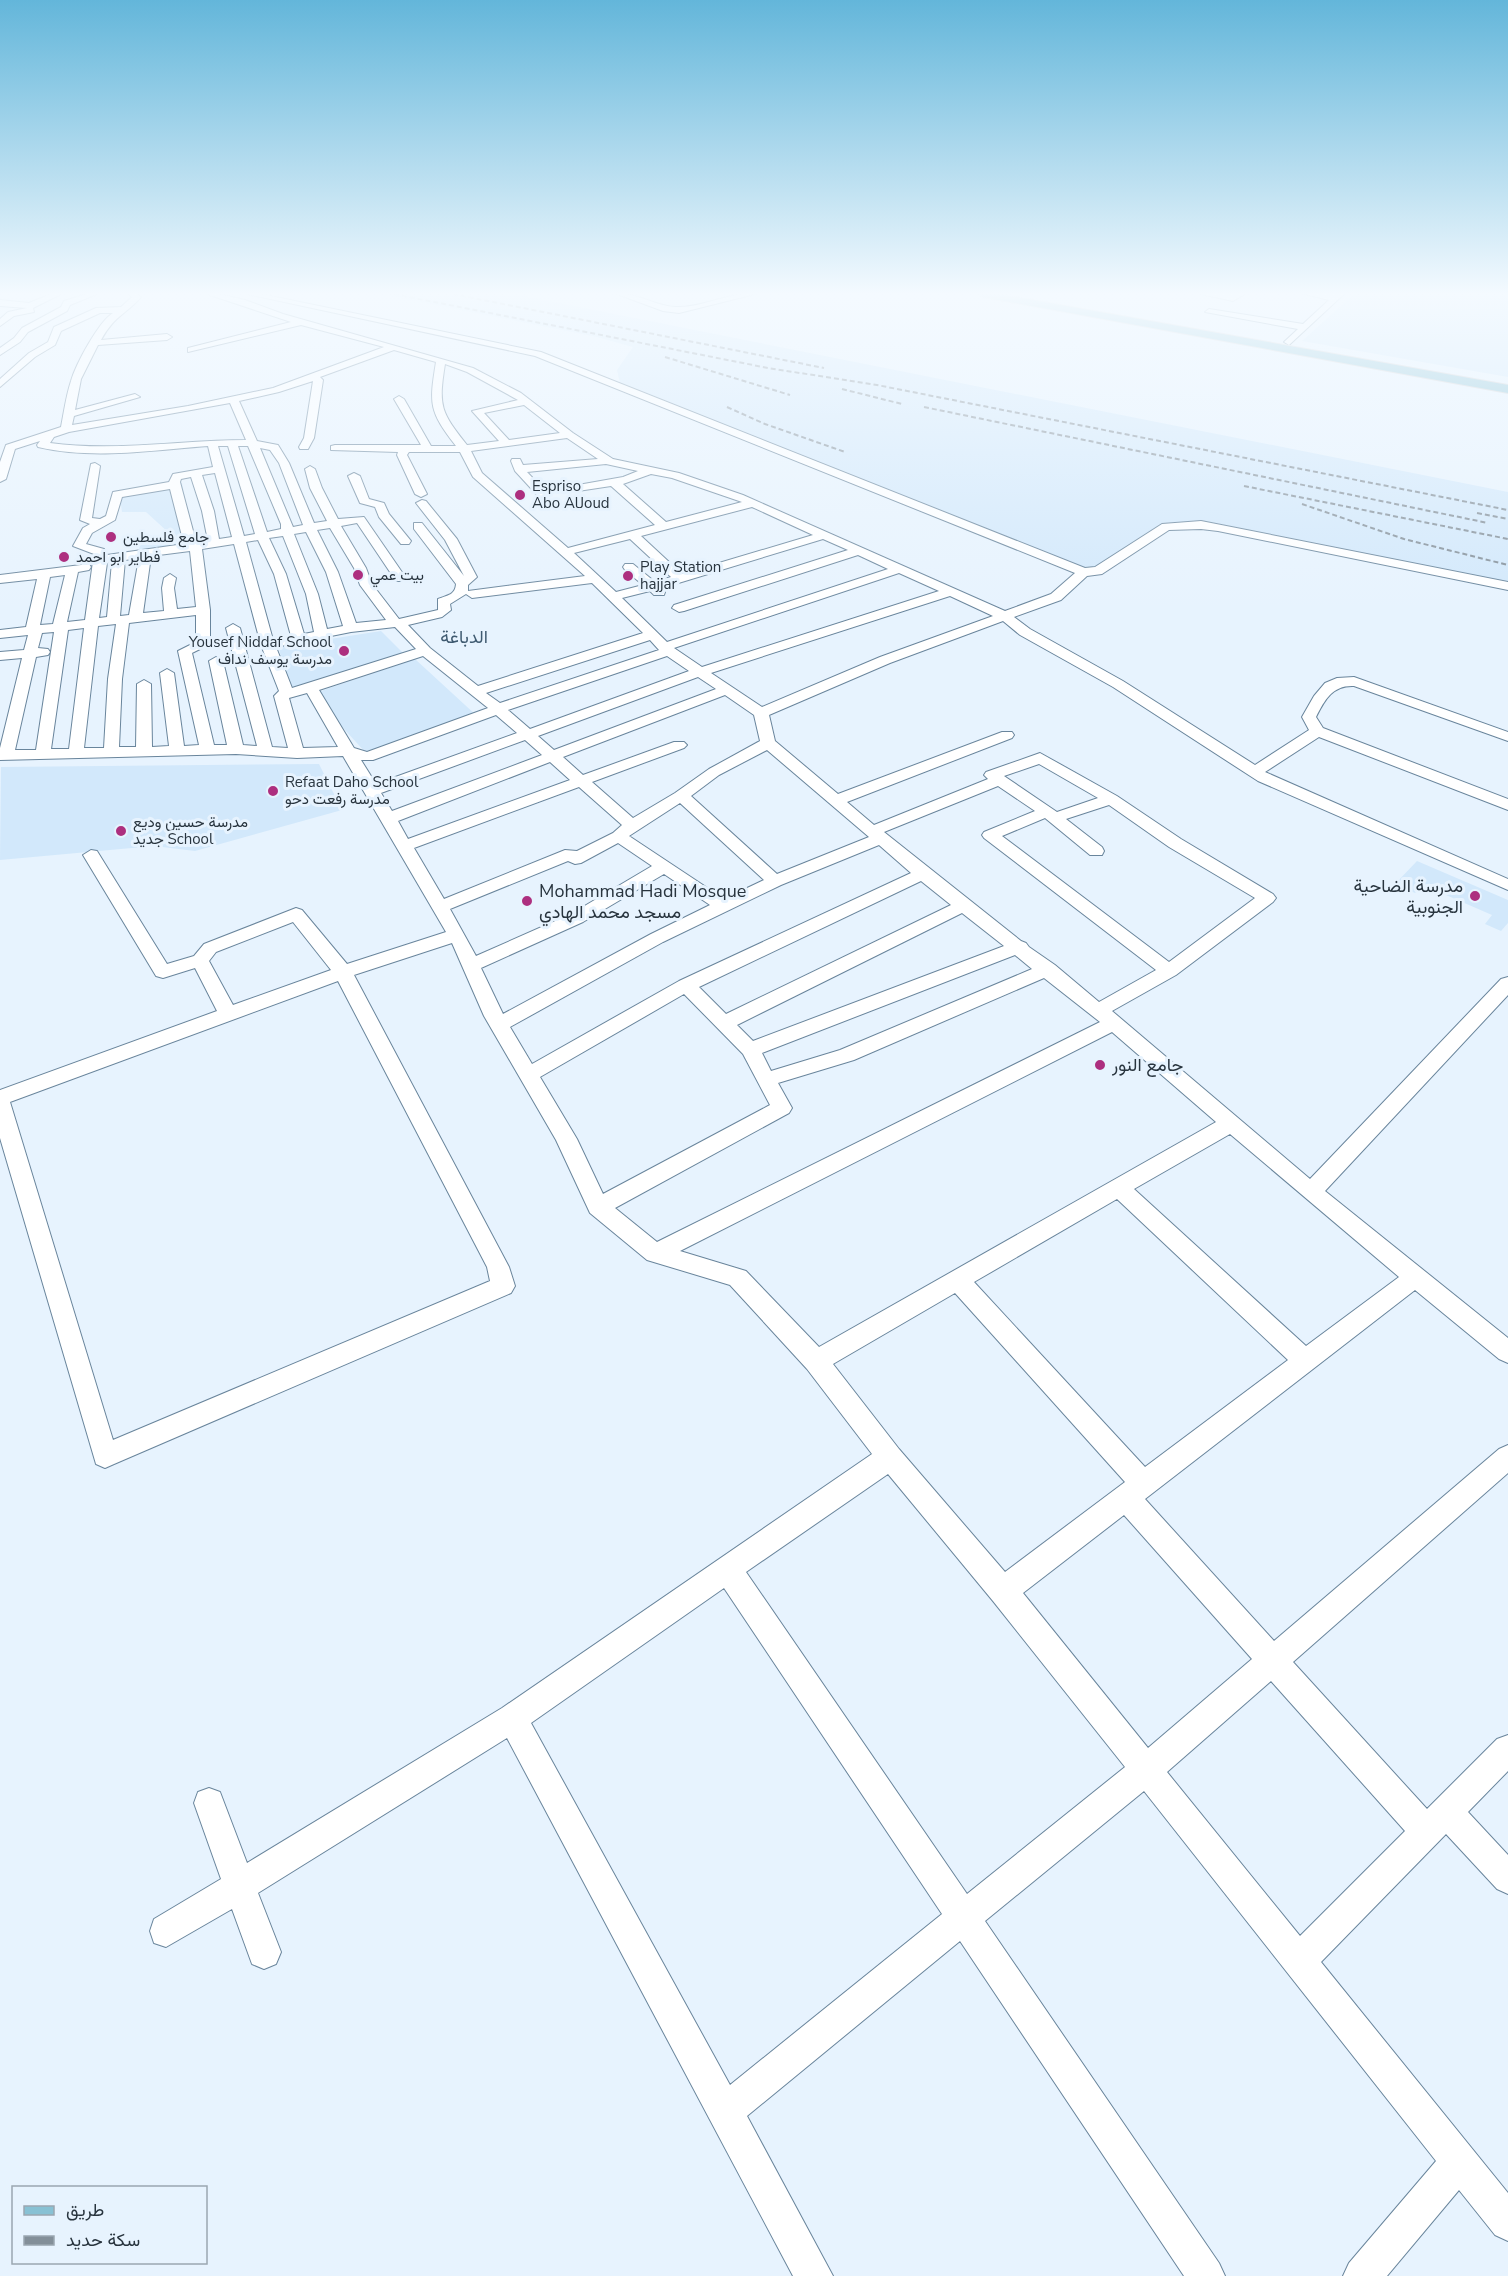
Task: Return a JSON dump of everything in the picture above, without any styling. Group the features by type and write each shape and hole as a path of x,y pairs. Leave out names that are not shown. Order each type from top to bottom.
{"street":[{"path":"0,479 4,450 18,443 49,437 66,428 72,400"},
{"path":"70,414 123,400"},
{"path":"11,435 233,400"},
{"path":"234,400 287,525 286,531 312,594 321,633"},
{"path":"304,447 309,438 315,400"},
{"path":"400,400 427,447"},
{"path":"436,400 441,419 464,449 477,475 565,552 662,644 699,672 761,713 768,743 923,873 1048,969 1311,1192 1508,1352"},
{"path":"654,400 1084,572 1098,572 1166,527 1201,525 1508,586"},
{"path":"506,443 477,411 526,401 569,435 608,461 617,465 682,477 753,503 1004,616 1025,632 1118,684 1255,772 1508,885"},
{"path":"335,448 464,449 569,435"},
{"path":"49,437 42,445 76,450 156,449 212,443 251,443 274,447 332,572 351,628"},
{"path":"212,443 268,645 287,693"},
{"path":"232,443 262,536 280,574 297,638"},
{"path":"406,447 402,455 404,463 422,498 451,539 471,578 462,584"},
{"path":"514,455 519,469 542,494"},
{"path":"553,456 585,500"},
{"path":"569,477 608,461"},
{"path":"95,466 86,520 100,523"},
{"path":"208,750 184,651 203,644 203,610 193,546 174,485 177,476 218,469"},
{"path":"310,469 333,524 360,568 366,585 397,623 425,651 498,709 580,780 626,830 664,866 723,906"},
{"path":"519,469 615,483 649,471"},
{"path":"195,472 208,512 214,543"},
{"path":"354,476 363,501 378,504 383,515 405,541"},
{"path":"615,483 663,526"},
{"path":"76,753 100,563 100,552 79,546 84,534 111,518 117,494 174,485"},
{"path":"565,552 753,503"},
{"path":"0,579 72,570 146,552 239,540 383,515"},
{"path":"360,519 400,578"},
{"path":"268,645 321,633 397,623 441,612 443,602 458,598 462,591 462,584 418,526"},
{"path":"632,534 680,579"},
{"path":"612,597 680,579 824,535"},
{"path":"629,567 684,612 859,551"},
{"path":"124,619 136,605 146,552"},
{"path":"111,752 115,679 124,619 119,557"},
{"path":"44,574 30,653 3,755 236,749 297,753 348,751 368,757 498,709 662,644 899,569"},
{"path":"43,754 57,650 72,570"},
{"path":"761,713 885,660 1056,597 1084,572"},
{"path":"170,578 168,588 171,615"},
{"path":"472,594 594,579"},
{"path":"372,791 699,672 950,592"},
{"path":"88,646 30,653 1,660 5,633 203,610"},
{"path":"233,628 266,752"},
{"path":"476,691 551,669 662,644"},
{"path":"297,753 281,696 425,651"},
{"path":"216,661 236,749"},
{"path":"167,672 177,750"},
{"path":"1508,737 1351,679 1339,680 1331,685 1309,717 1311,724 1318,731 1508,805"},
{"path":"144,684 144,751"},
{"path":"311,688 457,935 499,1024 566,1139 598,1207 655,1253 738,1278 816,1361 890,1457 1003,1591 1508,2222"},
{"path":"387,819 726,690"},
{"path":"1255,772 1318,731"},
{"path":"837,800 1006,735"},
{"path":"439,907 571,854 575,859 681,796 714,772 768,743"},
{"path":"404,846 679,744"},
{"path":"655,1253 1106,1017 1267,898 1175,843 1111,799 1040,758 992,775 1051,815 1096,851"},
{"path":"499,1024 657,938 775,881 999,780"},
{"path":"681,796 775,881"},
{"path":"1111,799 990,835 1168,971"},
{"path":"0,1103 105,1456 503,1286 498,1267 343,972 296,914 210,948 200,960 163,972 91,855"},
{"path":"471,965 577,918 664,866"},
{"path":"530,1074 686,986 923,873"},
{"path":"724,1023 965,905"},
{"path":"0,1098 343,972 457,935"},
{"path":"750,1050 1020,947"},
{"path":"200,960 228,1014"},
{"path":"768,1079 847,1055 1048,969"},
{"path":"1311,1192 1508,983"},
{"path":"598,1207 782,1108 750,1050 686,986"},
{"path":"816,1361 1232,1123"},
{"path":"1120,1189 1306,1361"},
{"path":"1003,1591 1417,1276"},
{"path":"958,1280 1135,1491 1272,1661 1436,1822 1508,1878"},
{"path":"166,1931 512,1718 890,1457"},
{"path":"725,2111 1146,1770 1508,1457"},
{"path":"728,1569 1206,2276"},
{"path":"512,1718 814,2276"},
{"path":"1298,1961 1508,1750"},
{"path":"209,1803 264,1952"},
{"path":"1362,2276 1460,2161"}],"shaded area":[{"path":"663,400 1047,400 1508,492 1508,583 1205,521 1164,523 1094,568 1083,568"},
{"path":"182,483 194,547 138,553 140,545 169,533 146,512 122,512 120,499 124,491"},
{"path":"381,631 404,654 287,691 279,647"},
{"path":"415,659 477,716 366,753 312,694"},
{"path":"319,764 342,810 195,851 154,846 0,860 1,767"},
{"name":"مدرسة الضاحية الجنوبية","path":"1417,861 1508,900 1508,923 1501,931 1485,924 1492,915 1423,885 1415,893 1395,884"}],"railway":[{"path":"887,400 902,404"},
{"path":"954,400 1508,510"},
{"path":"727,407 765,424 845,452"},
{"path":"924,407 1488,523"},
{"path":"1244,486 1508,539"},
{"path":"1302,504 1404,539 1508,565"},
{"path":"1477,513 1508,519"}],"place":[{"name":"Espriso Abo AlJoud","path":"520,495"},
{"name":"جامع فلسطين","path":"111,537"},
{"name":"فطاير ابو احمد","path":"64,557"},
{"name":"بيت عمي","path":"358,575"},
{"name":"Play Station hajjar","path":"628,576"},
{"name":"Yousef Niddaf School مدرسة يوسف نداف","path":"344,651"},
{"name":"Refaat Daho School مدرسة رفعت دحو","path":"273,791"},
{"name":"مدرسة حسين وديع جديد School","path":"121,831"},
{"name":"مدرسة الضاحية الجنوبية","path":"1475,896"},
{"name":"Mohammad Hadi Mosque مسجد محمد الهادي","path":"527,901"},
{"name":"جامع النور","path":"1100,1065"}],"district":[{"name":"الدباغة","path":"464,637"}]}
